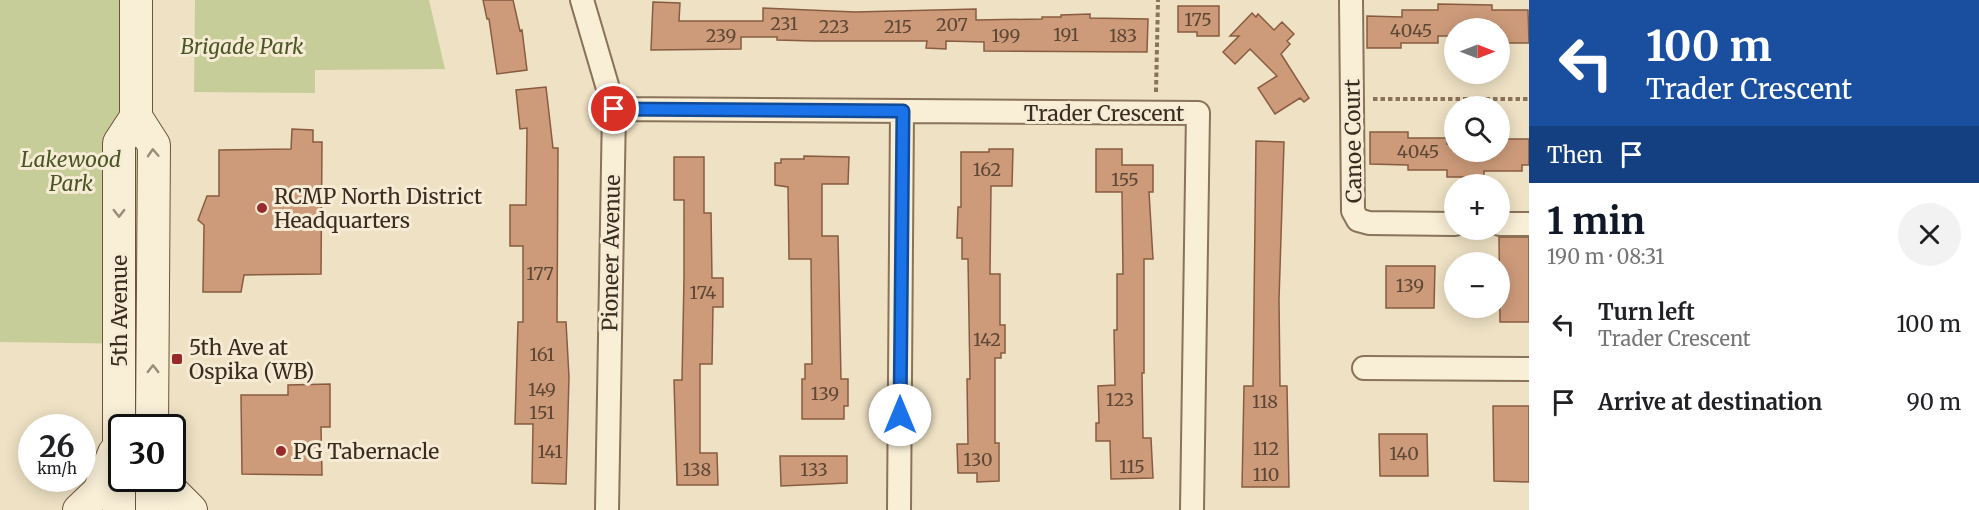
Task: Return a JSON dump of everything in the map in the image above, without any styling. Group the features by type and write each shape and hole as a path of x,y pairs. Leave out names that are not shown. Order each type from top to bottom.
{"main road":[{"path":"136,0 136,117"},
{"name":"5th Avenue","path":"119,414 119,143 136,117 154,145 152,414"},
{"path":"79,510 99,491 108,471"},
{"name":"5th Avenue","path":"119,492 119,510"},
{"path":"152,492 152,510"},
{"path":"173,492 191,510"}],"street":[{"name":"Pioneer Avenue","path":"582,0 614,109 607,510"},
{"name":"Canoe Court","path":"1351,0 1353,211 1358,220 1369,223 1444,224"},
{"name":"Trader Crescent","path":"614,109 1198,113 1192,510"},
{"path":"899,510 903,111"},
{"path":"1510,224 1529,224"},
{"path":"1364,368 1529,369"}],"path":[{"path":"1156,113 1158,0"},
{"path":"1352,99 1529,99"}],"green space":[{"name":"Lakewood Park","path":"0,0 143,0 143,344 0,342"},
{"name":"Brigade Park","path":"195,0 429,0 445,69 315,70 315,93 194,92"}],"building":[{"path":"483,0 513,0 520,31 522,30 527,70 497,74 489,19 487,19"},
{"path":"653,2 680,3 679,21 763,21 763,8 855,12 976,9 976,20 1042,19 1042,17 1061,17 1061,15 1090,14 1090,18 1148,19 1147,52 984,51 984,42 946,41 946,49 926,48 927,41 813,41 777,40 777,37 741,37 741,49 651,50"},
{"path":"1438,4 1492,5 1492,10 1528,10 1529,43 1510,43 1510,18 1444,18 1444,36 1438,36 1438,43 1401,43 1401,48 1367,48 1367,16 1402,17 1402,10 1438,10"},
{"path":"1178,6 1219,6 1219,36 1197,36 1197,32 1178,32"},
{"path":"1252,13 1256,17 1258,14 1274,30 1282,22 1294,34 1287,41 1290,44 1281,54 1309,98 1304,102 1300,98 1275,114 1258,88 1277,76 1250,49 1235,64 1223,52 1239,36 1230,36"},
{"path":"546,87 553,148 558,148 557,322 566,322 569,377 566,484 532,483 533,424 515,424 518,322 523,322 523,246 510,246 510,205 526,205 527,128 520,129 516,90"},
{"name":"RCMP North District Headquarters","path":"292,129 313,130 313,142 322,142 321,274 244,275 241,292 203,292 204,225 198,220 207,196 219,196 219,150 291,149"},
{"path":"1370,132 1408,132 1408,138 1444,138 1444,162 1510,162 1510,139 1529,139 1529,165 1522,165 1522,171 1447,174 1447,170 1408,170 1408,165 1370,164"},
{"path":"1256,141 1284,142 1279,300 1280,386 1287,386 1289,487 1242,487 1244,386 1253,386"},
{"path":"989,149 1013,149 1012,186 991,186 990,274 1000,274 1000,325 1005,325 1005,353 1001,353 1001,358 995,358 995,443 999,443 999,481 977,482 977,473 958,473 957,444 968,444 967,379 970,379 968,259 962,259 962,238 957,238 958,207 961,207 961,152 989,152"},
{"path":"1096,149 1122,149 1122,165 1153,165 1153,192 1149,192 1153,259 1144,259 1144,373 1142,373 1143,438 1151,438 1153,478 1111,479 1110,441 1096,441 1096,423 1099,423 1098,386 1115,385 1114,330 1117,330 1117,274 1123,274 1122,192 1096,192"},
{"path":"804,156 849,157 848,184 822,184 822,236 838,236 841,379 848,379 848,406 844,406 844,419 802,419 802,379 805,379 805,364 812,364 811,259 789,259 788,187 775,185 775,163 781,163 781,159 804,159"},
{"path":"674,157 704,157 704,213 711,213 712,278 723,278 723,307 713,307 712,364 700,364 700,453 717,453 718,485 677,485 674,380 682,380 684,200 674,200"},
{"path":"1510,237 1529,237 1529,322 1500,322 1500,318 1510,318 1510,252 1499,252 1499,240 1510,240"},
{"path":"1386,266 1435,266 1434,308 1386,308"},
{"name":"PG Tabernacle","path":"330,384 330,427 321,427 322,475 242,474 241,395 288,395 288,385"},
{"path":"1493,406 1529,406 1529,482 1494,481"},
{"path":"1379,434 1427,434 1428,476 1380,476"},
{"path":"780,456 847,456 847,483 781,486"}],"place":[{"name":"RCMP North District Headquarters","path":"262,208"},
{"name":"5th Ave at Ospika (WB)","path":"177,359"},
{"name":"PG Tabernacle","path":"281,451"}],"route":[{"path":"614,109 903,111 900,415"}]}
